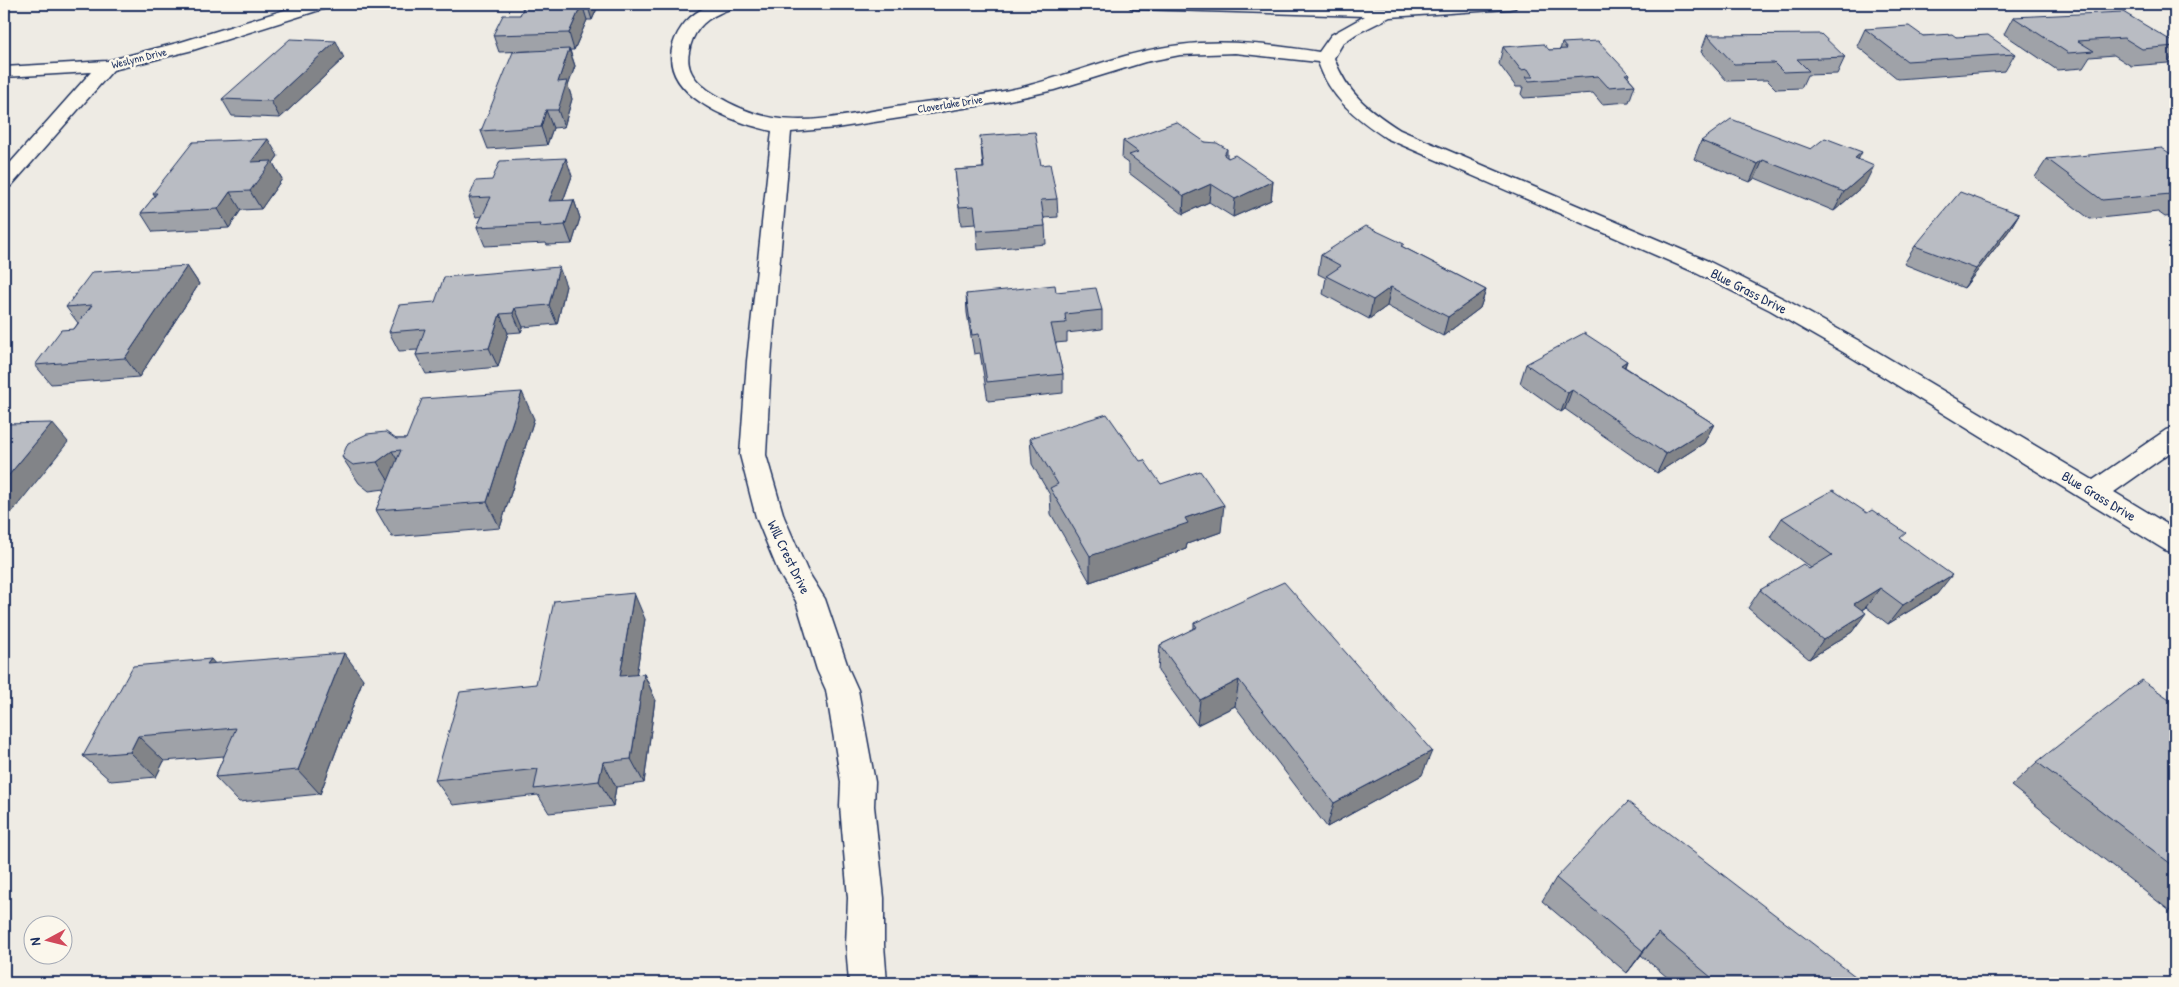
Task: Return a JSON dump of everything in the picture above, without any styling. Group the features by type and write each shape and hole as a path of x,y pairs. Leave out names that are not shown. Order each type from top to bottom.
{"street":[{"name":"Weslynn Drive","path":"4,182 107,66 187,46 320,4"},
{"name":"Cloverlake Drive","path":"728,4 707,12 696,19 689,27 678,62 682,74 690,87 721,107 754,120 782,126 849,120 1014,94 1151,55 1181,50 1230,48 1325,58"},
{"path":"1137,4 1388,12 1508,4"},
{"path":"1325,58 1330,46 1337,39 1350,30 1388,12"},
{"name":"Blue Grass Drive","path":"1325,58 1332,78 1346,98 1358,110 1394,134 1700,266 1770,301 1852,347 2175,542"},
{"path":"4,72 107,66"},
{"name":"Will Crest Drive","path":"782,126 752,455 770,517 794,573 810,599 822,628 833,670 842,690 858,782 857,806 866,898 865,945 868,983"},
{"path":"2094,493 2175,436"}],"building":[{"path":"522,4 582,4 569,33 493,35 503,15 520,15 525,5 521,6"},
{"path":"2123,12 2175,43 2175,46 2142,49 2124,38 2078,41 2094,51 2068,53 2013,17"},
{"path":"1909,26 1923,36 1952,34 1956,37 1988,35 2015,54 1907,61 1865,29"},
{"path":"1821,34 1845,57 1797,59 1809,71 1783,72 1774,63 1734,64 1707,35"},
{"path":"290,39 336,41 271,101 222,99"},
{"path":"1598,41 1629,74 1625,74 1635,85 1608,87 1598,76 1529,81 1526,77 1533,77 1528,69 1521,70 1503,47 1544,44 1549,50 1567,49 1562,43"},
{"path":"569,49 558,82 567,81 558,110 546,110 541,127 481,131 513,52"},
{"path":"1731,119 1811,149 1825,138 1862,152 1855,158 1874,166 1844,192 1763,160 1758,164 1701,141"},
{"path":"1176,122 1205,142 1217,143 1227,149 1224,155 1228,158 1235,155 1273,181 1235,199 1211,184 1184,196 1129,155 1138,152 1123,141"},
{"path":"1035,132 1041,165 1050,164 1057,199 1041,200 1045,226 977,231 974,206 959,207 955,170 984,168 980,136"},
{"path":"268,139 251,162 272,161 250,191 230,192 218,209 141,213 157,193 153,193 193,142"},
{"path":"2162,148 2175,157 2175,196 2171,194 2102,200 2047,159"},
{"path":"566,158 549,201 574,200 565,225 540,227 541,224 477,227 491,197 469,198 476,181 492,180 500,161"},
{"path":"1960,192 2019,214 1976,269 1915,246"},
{"path":"1366,226 1404,244 1401,246 1486,290 1448,317 1391,287 1373,300 1326,276 1341,266 1321,255"},
{"path":"187,266 125,358 35,365 61,330 74,329 92,305 66,307 92,272"},
{"path":"559,267 549,305 515,308 513,313 500,314 489,348 416,355 425,329 389,332 399,305 435,302 444,277"},
{"path":"1055,285 1056,292 1096,288 1102,310 1065,314 1066,323 1051,324 1063,374 987,382 979,334 972,335 966,294"},
{"path":"1584,333 1627,361 1621,365 1714,424 1666,454 1572,390 1568,393 1526,364"},
{"path":"522,392 487,502 376,510 401,450 392,451 377,462 353,465 342,457 348,443 367,434 386,432 396,439 406,439 422,399"},
{"path":"1107,414 1140,461 1144,460 1161,484 1200,471 1224,505 1185,518 1188,523 1090,556 1050,488 1058,484 1030,438"},
{"path":"52,423 4,481 4,424"},
{"path":"1833,490 1867,513 1872,510 1906,533 1900,538 1952,575 1903,605 1880,588 1854,604 1866,613 1823,640 1760,590 1803,564 1809,569 1832,555 1782,518"},
{"path":"1284,582 1432,751 1334,803 1239,680 1200,700 1160,645 1197,627 1194,623"},
{"path":"634,593 620,676 644,674 631,759 603,762 599,781 534,789 538,769 435,780 460,692 536,684 554,601"},
{"path":"344,653 298,770 215,777 236,728 138,736 130,752 83,756 133,666 211,659 207,664"},
{"path":"2142,680 2175,703 2175,867 2037,762"},
{"path":"1628,802 1864,983 1718,983 1658,933 1643,951 1556,878"}]}
